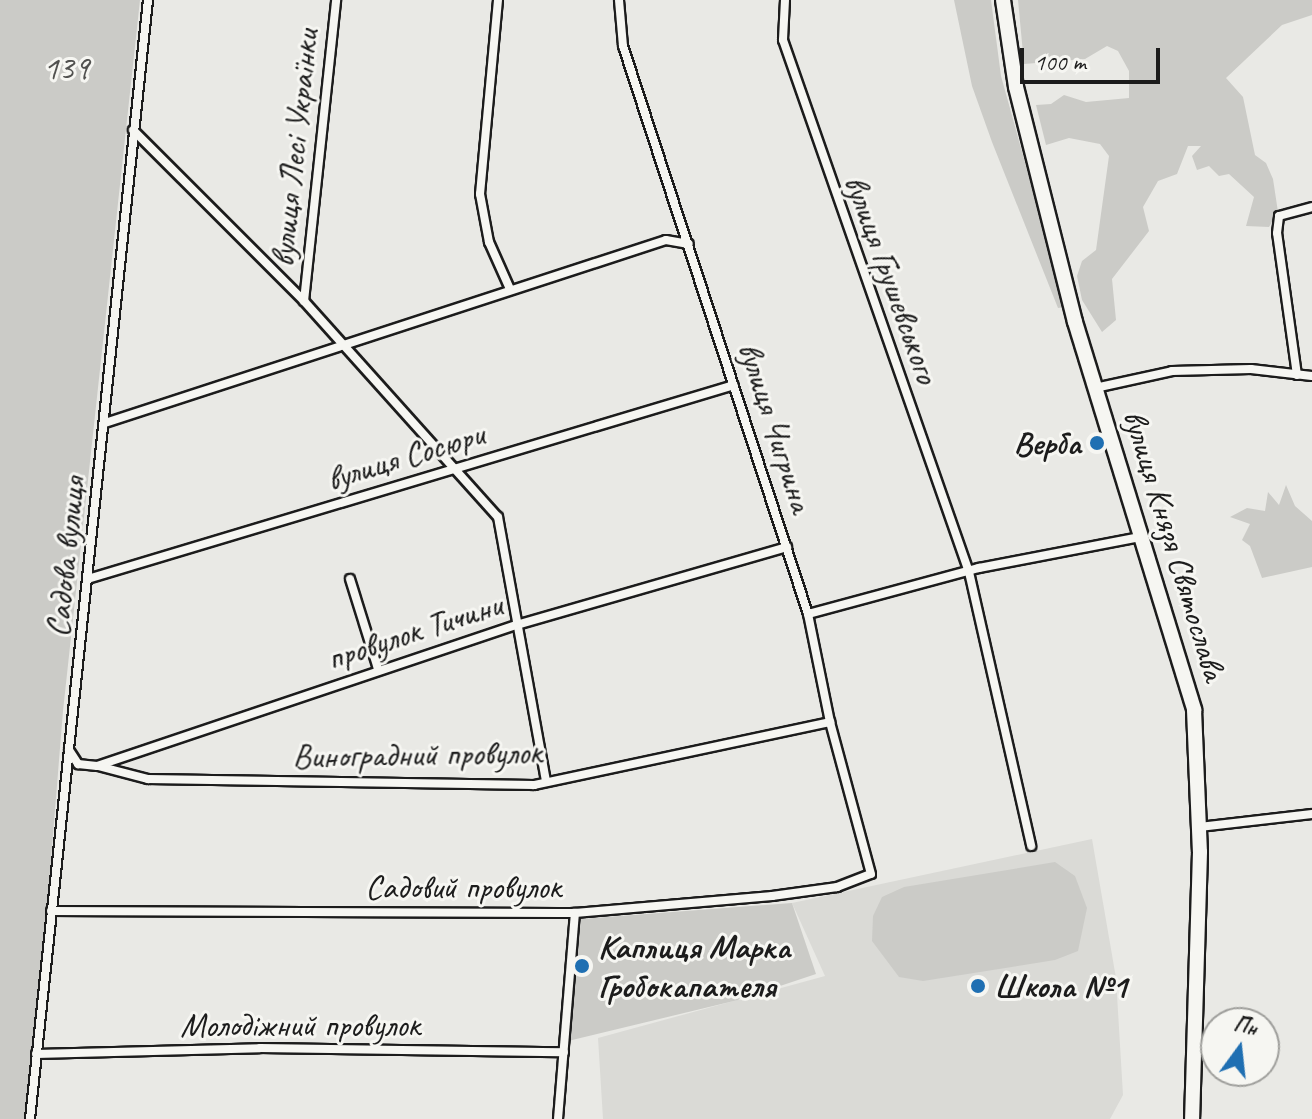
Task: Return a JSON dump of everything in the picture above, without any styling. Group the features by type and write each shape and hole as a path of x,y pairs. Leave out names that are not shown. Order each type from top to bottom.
{"main road":[{"name":"вулиця Князя Святослава","path":"1003,0 1016,87 1095,388 1194,710 1199,827 1192,1119"}],"street":[{"name":"Садова вулиця","path":"30,1119 68,748 91,578 148,0"},
{"name":"вулиця Лесі Українки","path":"304,301 336,0"},
{"path":"498,0 480,194 489,242 510,289"},
{"name":"вулиця Чигрина","path":"619,0 623,46 808,614 830,722 871,874"},
{"name":"вулиця Грушевського","path":"785,0 783,40 969,572 1031,846"},
{"path":"133,130 304,301 498,517 520,624 546,780"},
{"path":"1297,375 1277,233 1279,216 1312,207"},
{"path":"105,423 666,240 689,244"},
{"path":"1095,388 1172,371 1251,369 1312,376"},
{"name":"вулиця Сосюри","path":"91,578 734,385"},
{"path":"808,614 969,572 1140,537"},
{"name":"провулок Тичини","path":"97,766 378,669 520,624 787,547"},
{"path":"350,579 378,669"},
{"name":"Виноградний провулок","path":"97,766 162,779 504,785 546,780 830,722"},
{"path":"68,748 78,764 97,766"},
{"path":"1199,827 1312,814"},
{"name":"Садовий провулок","path":"51,911 575,913 837,887 871,874"},
{"path":"558,1119 575,913"},
{"name":"Молодіжний провулок","path":"36,1054 260,1048 564,1052"}],"shaded area":[{"name":"Школа №1","path":"1092,839 1116,978 1123,1095 1110,1119 603,1119 598,1038 825,976 792,903"}],"green space":[{"name":"139","path":"0,0 140,0 63,711 30,1119 0,1119"},
{"path":"954,0 991,0 1001,76 1065,307 1058,308 992,142 972,86"},
{"path":"1018,0 1312,0 1312,15 1282,25 1226,78 1243,97 1255,155 1266,163 1273,179 1278,212 1269,227 1246,226 1254,197 1229,174 1219,176 1209,166 1197,170 1192,156 1201,146 1188,146 1177,174 1158,181 1143,207 1149,231 1112,279 1116,320 1102,332 1082,300 1077,276 1082,261 1096,250 1109,156 1100,144 1069,138 1046,145 1036,105 1051,104 1064,95 1086,102 1129,98 1129,71 1118,51 1107,46 1085,59 1024,64"},
{"path":"1286,485 1295,506 1312,521 1312,567 1262,578 1250,546 1242,540 1250,524 1230,517 1247,508 1265,511 1268,492 1279,505"},
{"path":"1055,862 1075,876 1087,908 1078,951 1055,960 923,981 899,977 872,941 873,916 882,897 904,887"},
{"path":"792,903 816,974 738,1000 568,1041 581,919"}],"place":[{"name":"Верба","path":"1097,443"},
{"name":"Каплиця Марка Гробокапателя","path":"582,966"},
{"name":"Школа №1","path":"978,986"}]}
